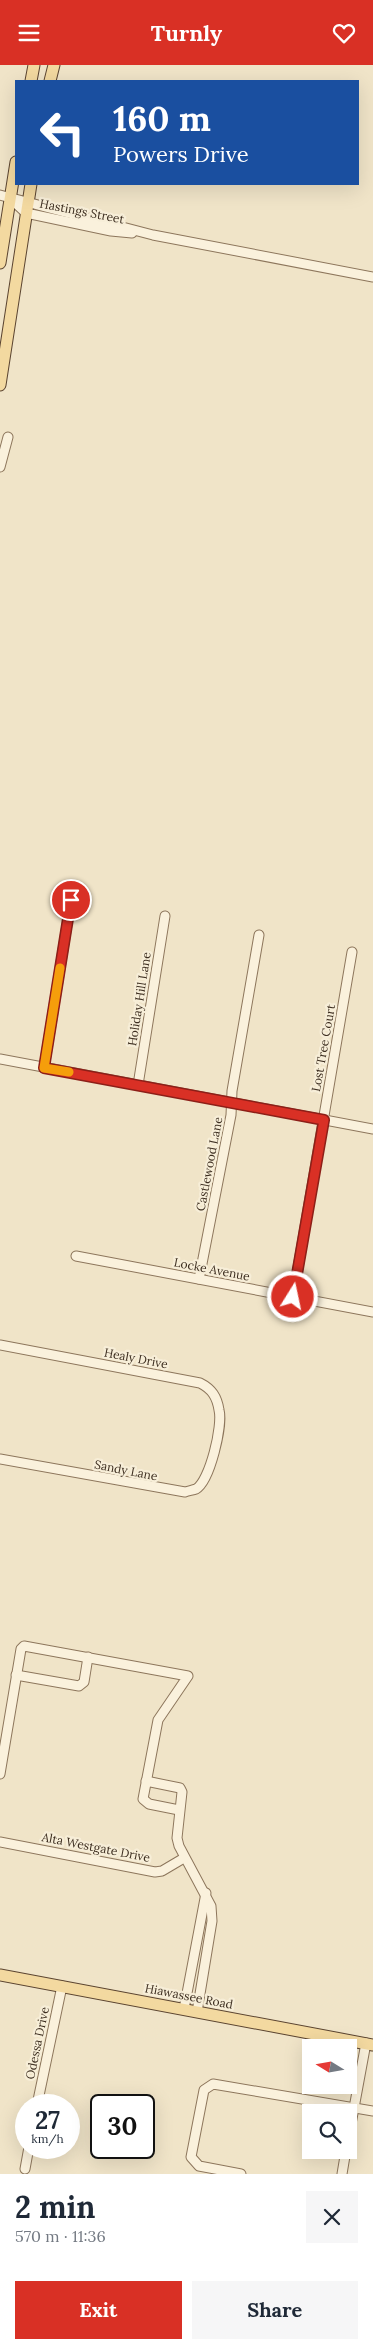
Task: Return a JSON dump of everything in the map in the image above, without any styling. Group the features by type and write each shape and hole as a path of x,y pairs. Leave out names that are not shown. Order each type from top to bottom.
{"main road":[{"path":"31,80 34,65"},
{"path":"50,80 54,65"},
{"path":"0,263 5,197 15,165"},
{"path":"0,385 31,185"},
{"name":"Hiawassee Road","path":"0,1975 369,2044"}],"street":[{"name":"Hastings Street","path":"5,197 27,207 110,231 153,235 373,277"},
{"path":"0,467 8,437"},
{"path":"44,1068 71,900"},
{"name":"Holiday Hill Lane","path":"138,1085 165,916"},
{"name":"Castlewood Lane","path":"199,1279 231,1115 232,1091 259,935"},
{"name":"Lost Tree Court","path":"293,1297 352,952"},
{"path":"0,1059 373,1129"},
{"name":"Locke Avenue","path":"76,1256 373,1312"},
{"name":"Healy Drive","path":"0,1345 200,1383 209,1387 215,1395 220,1411 216,1442"},
{"name":"Sandy Lane","path":"0,1459 184,1492 196,1489 205,1479 216,1442"},
{"path":"0,1774 16,1675 21,1649 24,1646 188,1676 158,1720 143,1799 145,1802 179,1810"},
{"path":"16,1675 79,1686 84,1682 88,1657"},
{"path":"146,1781 180,1788 182,1792 177,1838 184,1858 212,1905 212,1921 197,2012"},
{"name":"Alta Westgate Drive","path":"0,1842 155,1872 162,1871 184,1858"},
{"path":"184,2009 206,1893"},
{"name":"Odessa Drive","path":"40,2094 62,1986"},
{"path":"355,2104 369,2044"},
{"path":"241,2174 200,2166 191,2157 196,2123 204,2090 213,2084 336,2104"},
{"path":"357,2108 373,2111"},
{"path":"24,2169 26,2159"},
{"path":"342,2174 344,2159"}],"slow traffic":[{"path":"60,968 44,1068 69,1072"}],"route":[{"path":"71,900 44,1068 324,1120 293,1297"}]}
